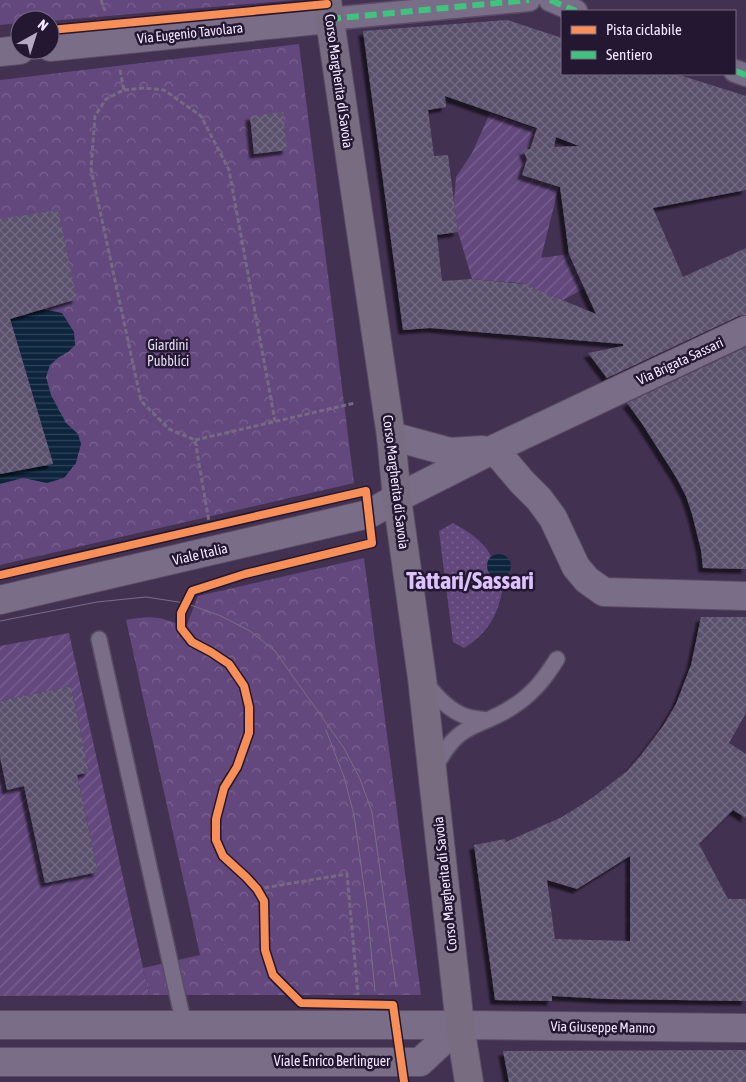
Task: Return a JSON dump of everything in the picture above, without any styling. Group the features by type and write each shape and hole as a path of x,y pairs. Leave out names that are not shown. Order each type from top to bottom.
{"main road":[{"name":"Corso Margherita di Savoia","path":"328,10 391,436 397,498 422,678 460,1025 469,1082"}],"street":[{"path":"328,10 529,0"},
{"path":"550,0 574,10"},
{"name":"Via Eugenio Tavolara","path":"60,46 115,41 328,10"},
{"name":"Via Brigata Sassari","path":"494,449 746,330"},
{"path":"391,436 450,452 494,449 539,499 553,518 576,567 587,580 604,592 746,596"},
{"name":"Viale Italia","path":"0,600 369,514 494,449"},
{"path":"0,1026 460,1025"},
{"name":"Via Giuseppe Manno","path":"460,1025 746,1028"},
{"name":"Viale Enrico Berlinguer","path":"0,1062 420,1062 460,1025"}],"lane":[{"path":"99,639 184,1025"},
{"path":"432,772 443,752 454,739 469,728 509,710 528,696 544,681 557,659"},
{"path":"422,678 435,695 450,707 468,717 490,720"}],"path":[{"path":"115,41 124,90"},
{"path":"274,421 229,170 201,116 164,90 144,88 124,90 106,99 95,116 91,168 141,401 169,429 195,440 355,403"},
{"path":"195,440 213,527 200,530"},
{"path":"256,889 347,874 359,1004"}],"green space":[{"path":"0,0 294,0 60,20 60,10 10,10 10,24 0,25"},
{"name":"Giardini Pubblici","path":"299,44 354,483 0,565 0,80"},
{"path":"490,113 536,129 522,175 559,186 541,258 569,254 585,288 563,300 520,283 472,279 458,232 454,202 456,177 472,153"},
{"path":"453,523 474,536 488,550 491,556 487,566 492,576 504,577 503,588 493,618 482,634 464,648 453,642 439,531"},
{"path":"364,558 421,995 149,995 143,968 200,955 126,620 157,618 186,627 198,596"},
{"path":"69,633 149,995 0,996 0,757 7,790 24,786 45,882 98,872 77,775 89,772 71,686 0,701 0,646"}],"water":[{"path":"43,309 62,313 74,332 75,345 50,365 46,377 51,395 66,423 78,434 81,444 76,463 64,478 47,483 23,478 0,484 0,474 53,463 10,319"},
{"path":"499,554 504,555 510,561 510,571 504,577 499,578 494,577 488,571 487,566 488,561 494,555"}],"building":[{"path":"507,20 561,38 561,75 679,75 746,96 746,190 653,208 683,277 746,248 746,315 739,316 607,378 588,353 623,346 623,344 430,328 403,330 363,31","holes":["445,96 537,128 530,149 523,150 527,159 522,175 560,187 569,254 596,314 524,284 472,279 442,281 437,235 458,232 448,155 434,156 428,110 446,107","556,137 579,146 554,147"]},
{"path":"283,112 287,150 254,154 250,116"},
{"path":"58,210 77,299 10,319 53,464 0,474 0,219"},
{"path":"746,347 746,569 703,568 701,550 686,496 676,477 627,403"},
{"path":"701,617 746,617 746,713 729,743 746,754 746,818 733,810 699,844 728,899 746,899 746,1001 608,999 552,996 552,1001 495,1000 474,845 505,839 506,842 562,817 592,798 627,771 663,726 676,704 691,665","holes":["630,856 630,941 555,939 547,880 577,889"]},
{"path":"71,686 89,772 77,775 98,872 45,883 24,786 7,790 0,757 0,701"},
{"path":"746,1050 746,1082 509,1082 503,1051"}],"tram line":[{"path":"0,621 97,602 146,597 185,603 221,616 250,631 275,651 344,748 360,779 372,812 396,987"},
{"path":"326,730 344,777 354,815 367,908 375,991"}],"marked path":[{"path":"329,19 529,0"},
{"path":"550,0 574,10"},
{"path":"736,71 746,75"}],"cycle path":[{"path":"60,29 327,4"},
{"path":"0,575 366,491 372,543 245,574 192,591 181,613 181,628 192,642 229,664 244,686 249,707 249,733 237,767 224,788 216,819 216,840 223,856 257,889 264,901 265,950 273,975 301,1003 393,1005 404,1082"}],"district":[{"name":"Tàttari/Sassari","path":"470,581"}]}
